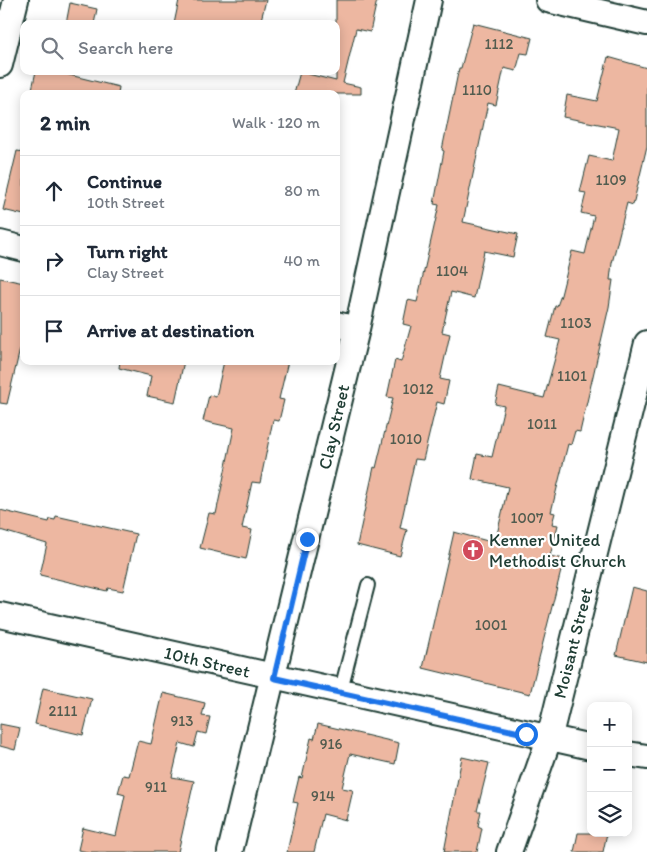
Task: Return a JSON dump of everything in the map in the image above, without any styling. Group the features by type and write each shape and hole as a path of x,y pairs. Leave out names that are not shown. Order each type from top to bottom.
{"street":[{"path":"0,65 16,0"},
{"name":"Clay Street","path":"340,361 429,0"},
{"path":"548,0 647,23"},
{"path":"0,244 20,248"},
{"name":"Moisant Street","path":"510,852 549,739 647,343"},
{"name":"Clay Street","path":"230,852 274,678 339,365"},
{"name":"10th Street","path":"0,615 274,678 587,746"},
{"path":"632,755 647,757"}],"lane":[{"path":"340,692 368,585"}],"building":[{"path":"179,0 266,0 261,20 175,20"},
{"path":"336,0 377,0 370,32 356,29 343,83 361,87 361,94 340,94 340,90 295,90 299,75 312,75 336,81 336,75 340,75 340,20 336,20"},
{"path":"70,3 97,9 95,20 67,20"},
{"path":"473,23 532,38 528,54 521,53 516,71 504,68 496,105 488,103 463,222 518,234 513,257 484,251 474,298 451,292 442,332 450,334 440,379 449,381 444,404 437,402 423,460 415,459 400,528 407,530 400,556 357,545 374,467 376,468 393,398 387,397 395,360 401,362 411,326 403,324 408,300 417,302 439,205 434,204 444,151 442,150 459,68 461,68"},
{"path":"608,57 647,68 647,146 633,205 627,203 612,263 610,280 613,280 609,307 580,432 575,431 571,445 568,444 551,512 555,513 552,524 558,525 550,556 564,559 530,694 423,668 454,532 495,543 508,487 472,479 477,454 492,457 504,406 495,404 499,387 544,398 560,340 547,337 555,306 557,306 561,295 572,251 585,254 594,216 581,213 586,193 580,192 589,156 612,161 619,128 563,117 567,95 597,101"},
{"path":"35,75 70,75 119,87 119,90 32,90"},
{"path":"17,151 20,151 20,214 3,210"},
{"path":"0,278 20,282 20,349 7,404 0,403"},
{"path":"119,365 183,365 175,402 147,396 151,376 119,368"},
{"path":"223,365 287,365 279,399 284,400 279,421 273,420 260,483 252,482 242,528 252,530 246,559 200,548 209,513 216,514 234,428 203,421 209,395 216,397"},
{"path":"0,510 49,522 50,519 55,520 56,516 136,534 123,591 108,588 107,591 40,575 47,544 0,530"},
{"path":"632,587 647,591 647,662 616,655"},
{"path":"43,688 92,699 83,735 35,724"},
{"path":"163,693 205,703 202,716 210,717 206,734 198,732 194,747 180,743 172,777 194,781 178,852 88,852 78,850 83,828 116,836 125,795 118,793 123,775 129,776 138,741 151,744"},
{"path":"0,724 20,728 15,750 0,746"},
{"path":"318,724 399,743 395,764 350,754 342,788 353,790 346,820 323,814 314,852 287,852 298,803 293,802 299,777 302,778 311,738 314,739"},
{"path":"462,757 489,763 477,811 481,811 478,826 482,828 477,852 444,852"},
{"path":"578,833 587,833 587,837 606,837 603,852 574,852"}],"place":[{"name":"Kenner United Methodist Church","path":"473,550"}],"route":[{"path":"307,539 274,678 526,734"}]}
